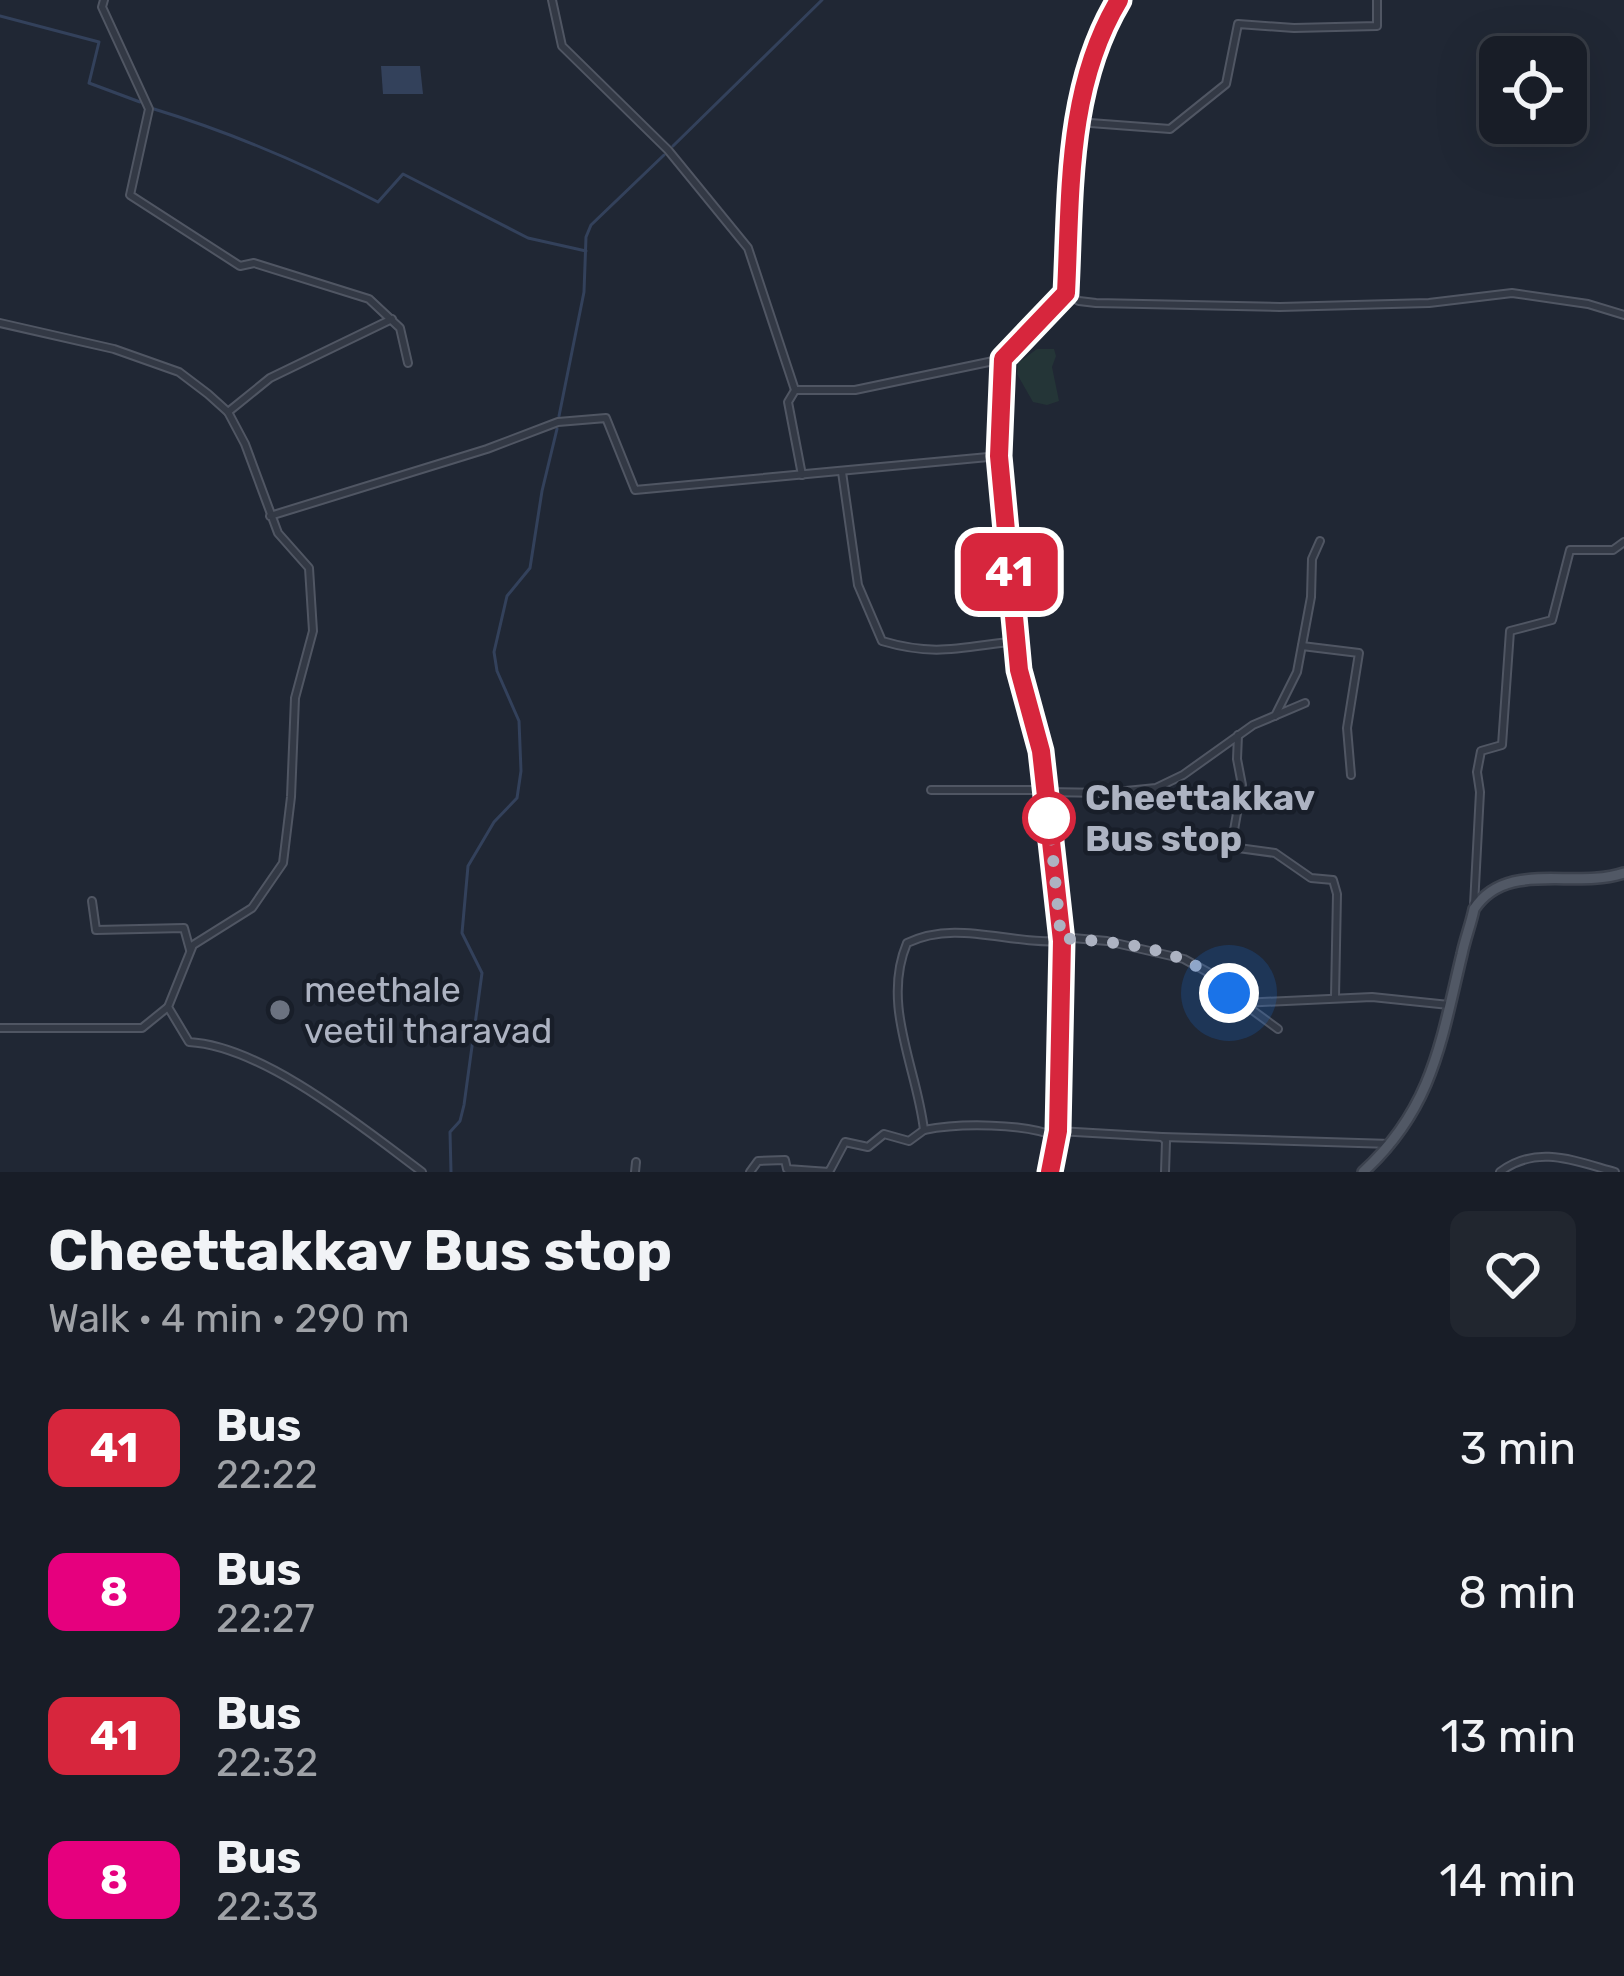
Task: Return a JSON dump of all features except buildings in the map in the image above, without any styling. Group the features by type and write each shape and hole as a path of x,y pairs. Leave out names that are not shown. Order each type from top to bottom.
{"main road":[{"path":"1363,1172 1418,1107 1452,1005 1474,909 1488,889 1511,882 1608,879 1624,873"}],"street":[{"path":"104,0 102,7 149,109 130,195 240,266 254,263 369,299 400,328 408,363"},
{"path":"552,0 562,46 668,150 748,248 795,390 788,402 802,475"},
{"path":"795,390 855,390 1003,359 1066,293 1069,187 1077,122 1095,49 1119,0"},
{"path":"1077,122 1170,129 1226,84 1238,24 1377,26 1377,0"},
{"path":"1066,293 1096,303 1280,308 1429,303 1518,293 1623,313"},
{"path":"228,412 270,378 392,319"},
{"path":"0,322 114,349 179,372 228,412 245,444 269,516 310,568 313,631 295,698 283,862 252,908 190,950 169,1007 142,1028 0,1028"},
{"path":"1003,359 999,456 1016,640 1019,670 1035,717 1061,939 1058,1134 1050,1172"},
{"path":"269,516 487,449 558,422 606,418 635,490 999,456"},
{"path":"842,472 858,585 881,641 917,652 1016,640"},
{"path":"1275,716 1297,672 1311,598 1312,559 1320,541"},
{"path":"1474,909 1477,772 1480,751 1502,745 1510,631 1552,620 1570,550 1612,550 1624,542"},
{"path":"1303,646 1359,653 1347,728 1351,775"},
{"path":"931,790 1106,793 1156,788 1183,776 1238,735 1305,704"},
{"path":"1238,735 1242,784 1232,847 1275,853 1311,878 1333,880 1337,894 1335,997"},
{"path":"92,901 96,930 184,928 190,950"},
{"path":"924,1130 921,1101 905,1058 898,987 898,965 907,943 923,935 965,931 1028,944 1107,940 1184,958 1214,975 1278,1029"},
{"path":"1242,1003 1269,1005 1335,997 1404,998 1452,1005"},
{"path":"169,1007 188,1042 210,1043 255,1060 360,1126 422,1172"},
{"path":"750,1172 758,1161 784,1160 787,1169 829,1172 845,1142 868,1147 884,1134 909,1141 924,1130 1016,1128 1058,1134 1390,1144"},
{"path":"1162,1137 1166,1172"},
{"path":"1501,1172 1533,1155 1560,1156 1615,1172"},
{"path":"635,1172 637,1162"}],"shaded area":[{"path":"1037,349 1054,349 1056,356 1052,367 1059,401 1047,405 1033,402 1017,374 1018,363"}],"water":[{"path":"381,66 420,66 423,94 383,94"}],"waterway":[{"path":"673,146 822,0"},
{"path":"0,16 99,42 89,83 140,102"},
{"path":"154,109 268,150 378,202 403,174 528,238 586,251"},
{"path":"559,416 584,292 586,237 591,225 664,155"},
{"path":"451,1172 450,1132 460,1121 464,1105 482,973 462,933 468,866 494,822 517,798 521,771 519,721 497,671 494,652 507,596 530,568 557,429"}],"bus line":[{"name":"41","path":"1050,1172 1058,1131 1062,941 1041,751 1019,670 1003,520 1002,365 1008,351 1066,293 1069,187 1077,122 1095,49 1119,0"}],"place":[{"name":"Cheettakkav Bus stop","path":"1049,818"},
{"name":"meethale veetil tharavad","path":"280,1010"}],"route":[{"path":"1049,818 1061,938 1107,940 1184,958 1214,975 1229,993"}]}
